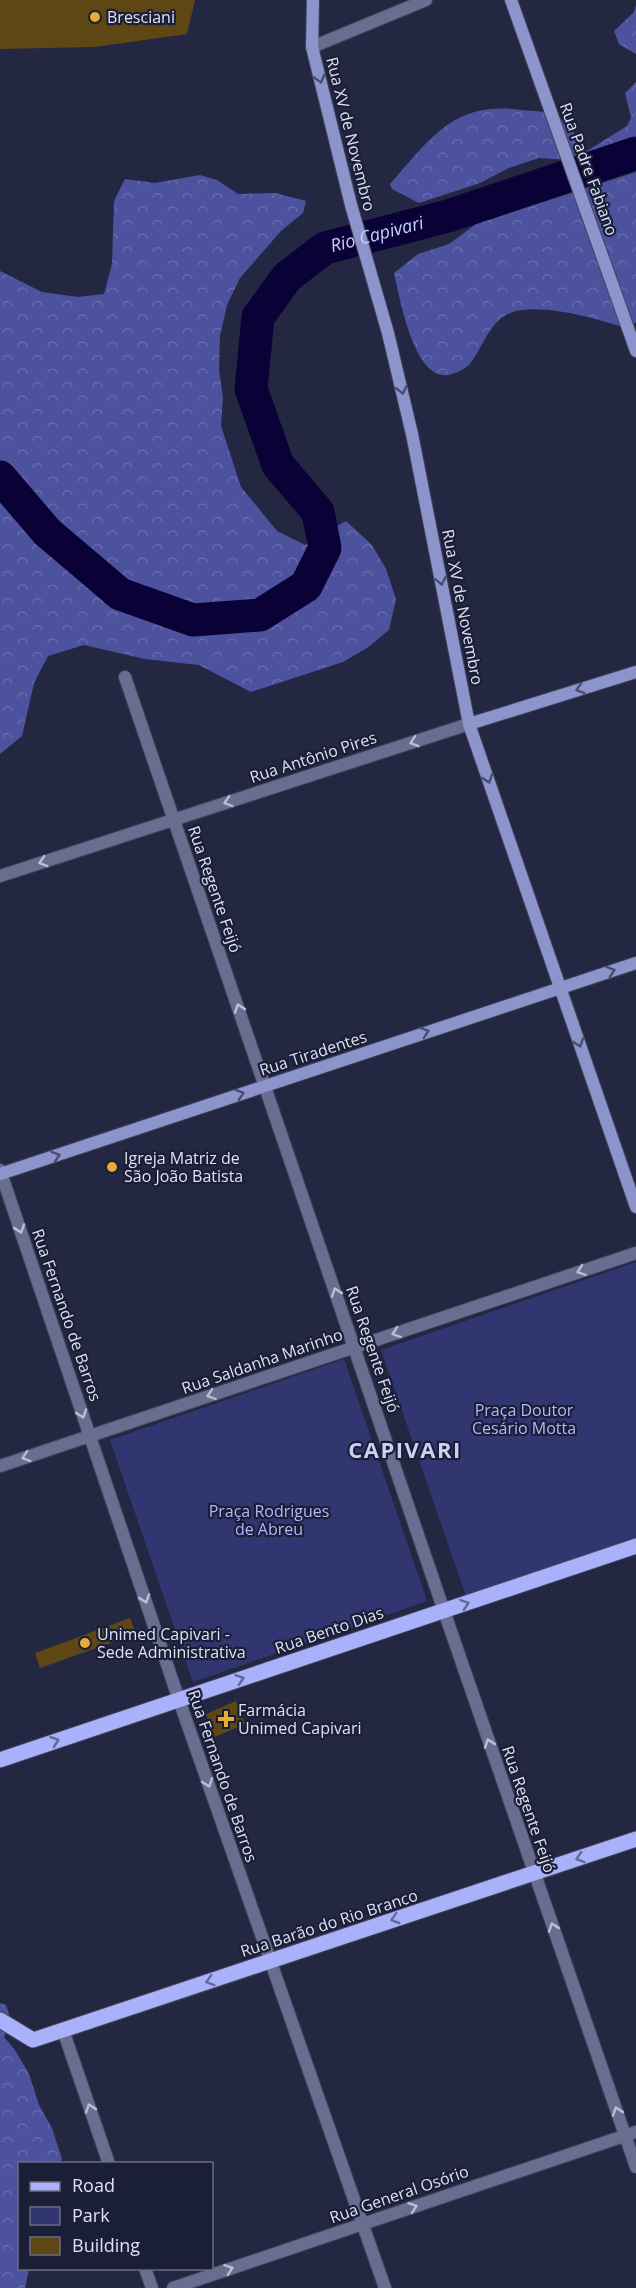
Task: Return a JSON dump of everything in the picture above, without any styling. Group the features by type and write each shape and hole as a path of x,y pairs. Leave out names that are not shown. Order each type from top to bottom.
{"main road":[{"name":"Rua XV de Novembro","path":"314,0 312,47 351,205 388,333 412,434 469,724 636,1207"},
{"name":"Rua Padre Fabiano","path":"511,0 602,250 636,351"},
{"name":"Rua Antônio Pires","path":"469,724 636,672"},
{"name":"Rua Tiradentes","path":"0,1173 636,963"},
{"name":"Rua Bento Dias","path":"0,1760 636,1546"},
{"name":"Rua Barão do Rio Branco","path":"0,2020 33,2040 636,1839"}],"street":[{"path":"312,47 426,0"},
{"name":"Rua Regente Feijó","path":"125,677 534,1873 631,2134 636,2167"},
{"name":"Rua Antônio Pires","path":"0,876 469,724"},
{"name":"Rua Fernando de Barros","path":"0,1173 179,1700 385,2288"},
{"name":"Rua Saldanha Marinho","path":"0,1466 636,1253"},
{"path":"63,2030 109,2162"},
{"name":"Rua General Osório","path":"173,2288 631,2134"},
{"path":"146,2270 152,2288"}],"green space":[{"path":"636,5 636,54 619,44 614,31 634,12"},
{"path":"636,82 636,145 628,152 597,162 539,158 509,168 480,183 419,203 392,189 390,184 431,138 445,126 478,111 498,108 553,114 568,126 587,151 627,126 631,118 625,93"},
{"path":"636,172 636,322 629,329 558,311 529,309 516,311 493,326 474,358 465,368 448,375 436,373 426,365 410,336 394,273 418,254 449,244 476,224"},
{"path":"200,175 217,180 238,194 275,193 306,201 303,213 281,231 240,278 227,305 220,336 219,370 223,397 221,426 241,487 277,531 305,545 346,521 372,545 386,569 396,599 389,630 367,648 343,662 251,692 199,665 145,659 84,645 48,656 34,683 22,736 0,754 0,271 42,292 78,297 104,294 112,264 114,201 125,179 155,183"},
{"name":"Praça Doutor Cesário Motta","path":"636,1262 636,1538 466,1596 381,1350"},
{"name":"Praça Rodrigues de Abreu","path":"344,1359 427,1601 193,1682 110,1440"},
{"path":"0,2003 6,2005 11,2020 4,2037 15,2050 29,2074 39,2105 52,2128 62,2159 61,2162 18,2162 18,2270 29,2270 25,2288 0,2288"}],"building":[{"name":"Bresciani","path":"0,0 195,0 187,34 95,47 0,49"},
{"name":"Unimed Capivari - Sede Administrativa","path":"130,1618 136,1634 40,1668 35,1653"},
{"name":"Farmácia Unimed Capivari","path":"236,1701 245,1724 215,1737 206,1714"}],"waterway":[{"name":"Rio Capivari","path":"0,477 47,532 120,594 193,620 260,615 306,586 325,548 318,512 278,465 251,389 258,317 287,277 325,248 448,216 636,153"}],"place":[{"name":"Bresciani","path":"95,17"},
{"name":"Igreja Matriz de São João Batista","path":"112,1167"},
{"name":"Unimed Capivari - Sede Administrativa","path":"85,1643"},
{"name":"Farmácia Unimed Capivari","path":"226,1719"}],"district":[{"name":"CAPIVARI","path":"405,1450"}]}
